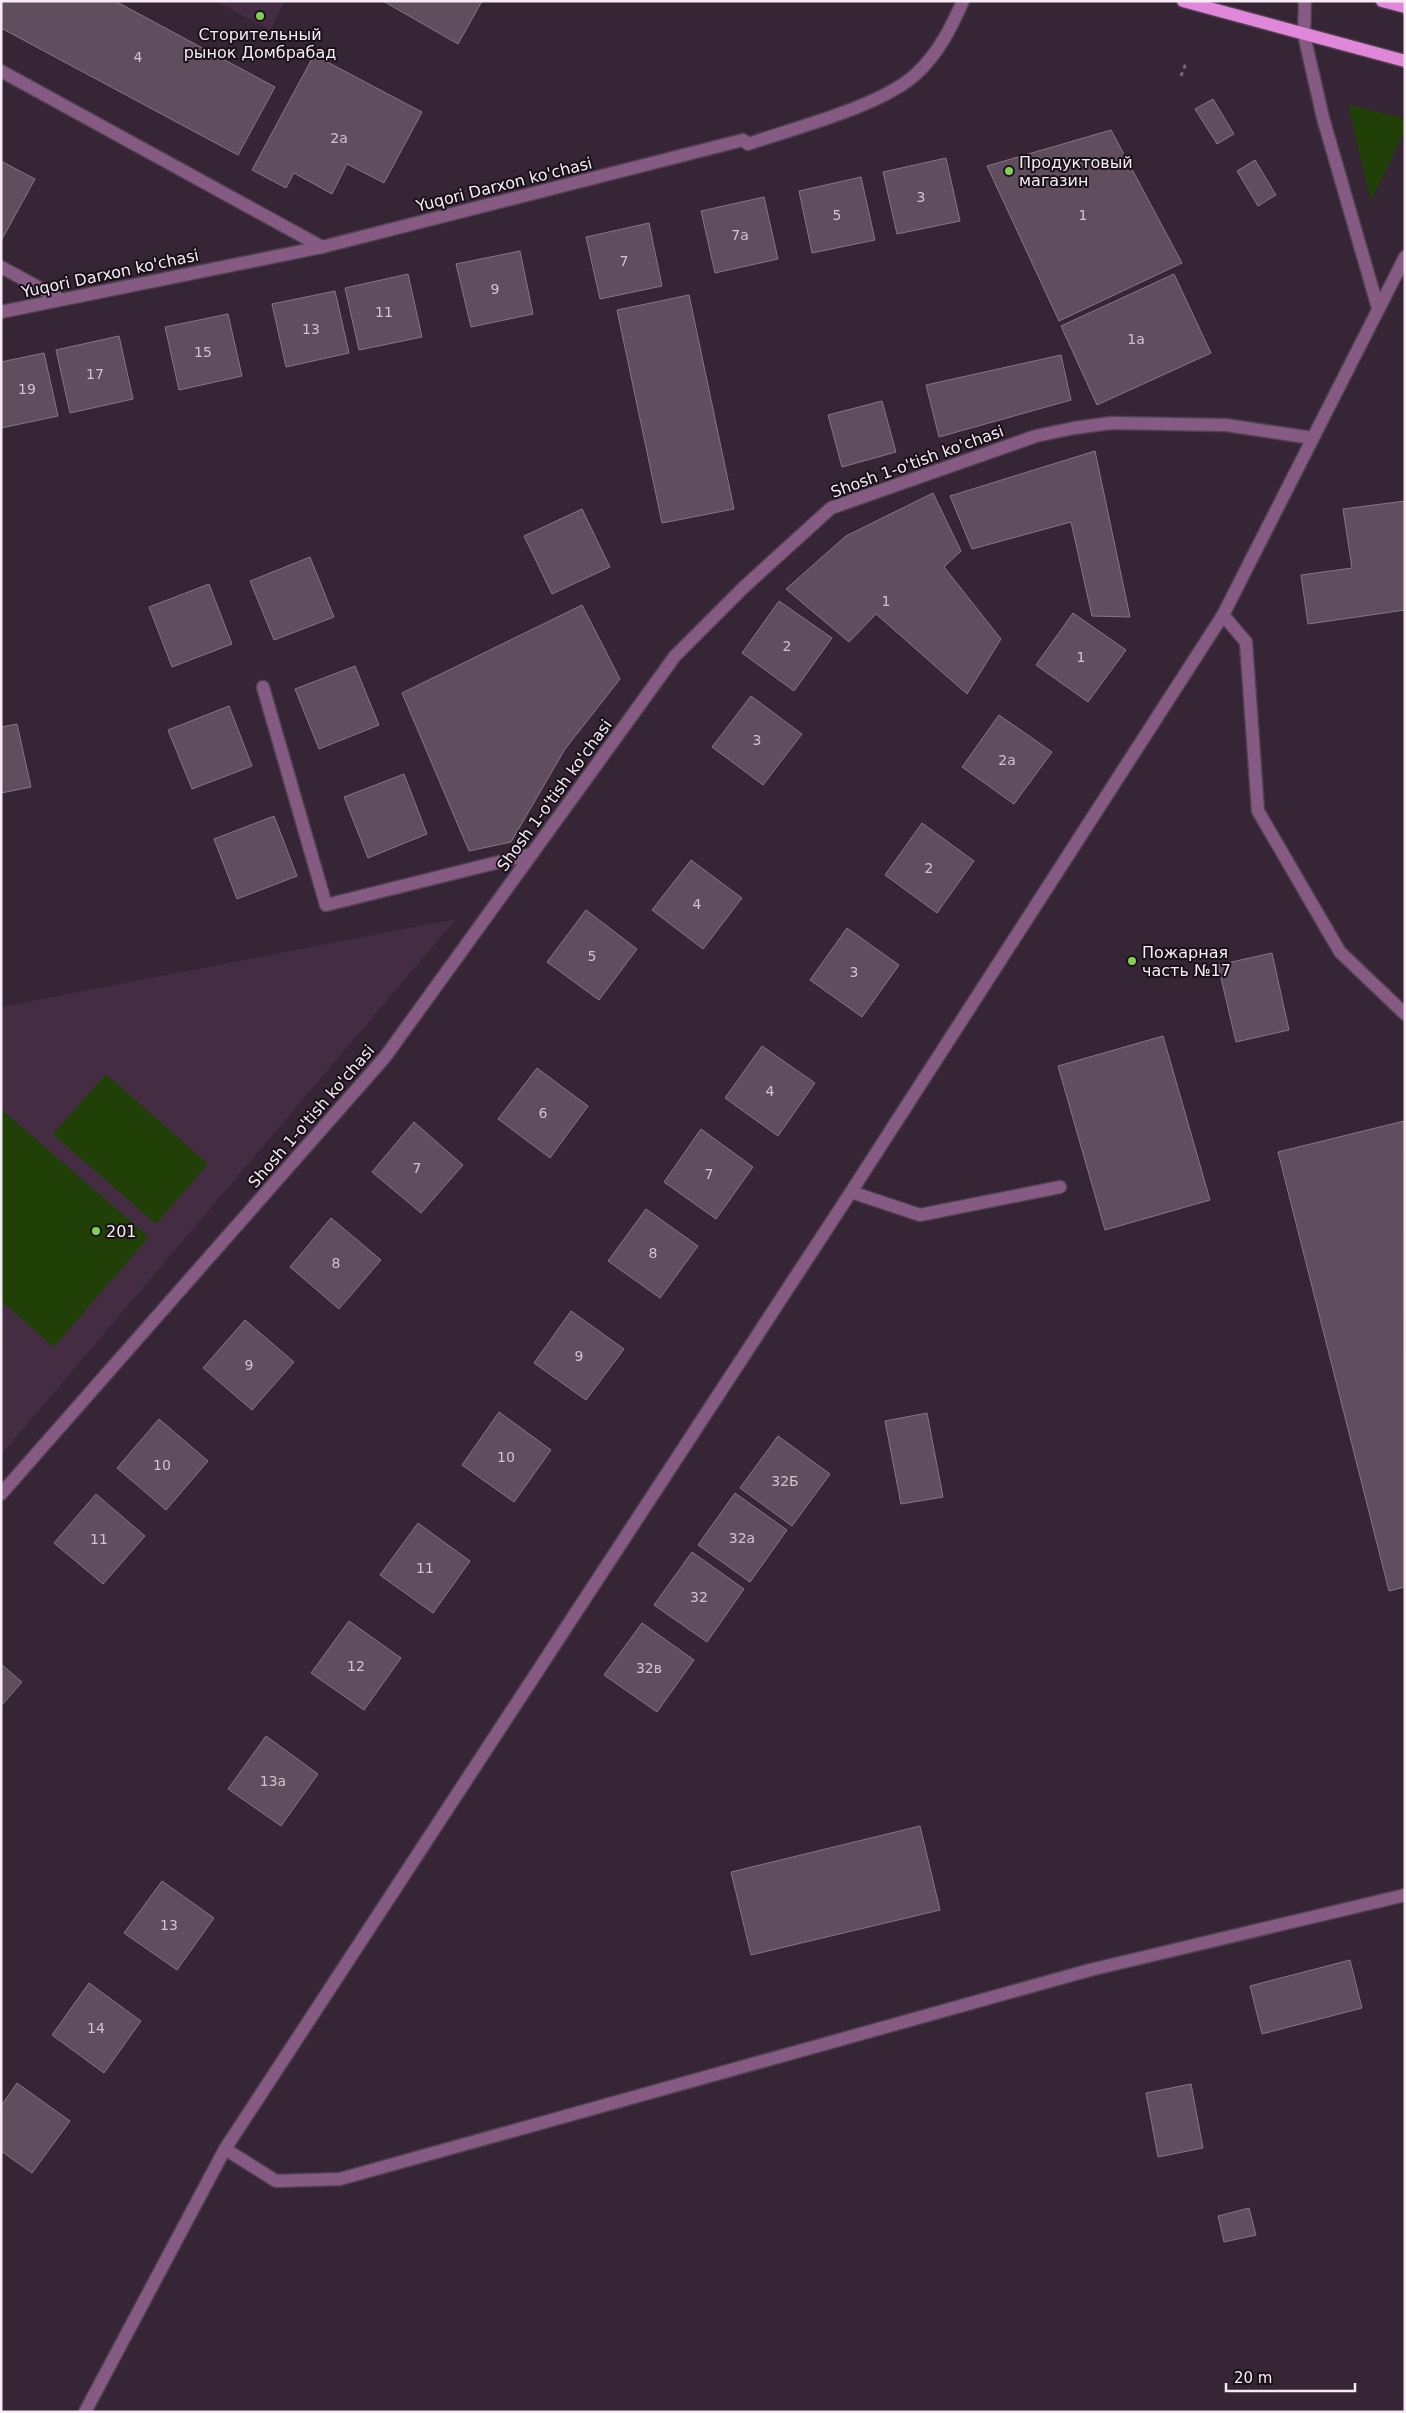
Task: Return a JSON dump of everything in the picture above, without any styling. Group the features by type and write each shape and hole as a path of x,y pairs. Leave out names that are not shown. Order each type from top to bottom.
{"main road":[{"path":"1183,1 1405,61"},
{"path":"1382,1 1405,7"}],"street":[{"name":"Yuqori Darxon ko'chasi","path":"1,312 322,246 743,140 748,144 856,107 899,87 915,75 941,45 963,1"},
{"path":"1305,1 1304,35 1323,118 1378,308"},
{"path":"1,71 322,246"},
{"path":"85,2412 225,2149 851,1192 1223,615 1405,256"},
{"path":"1,268 60,299"},
{"name":"Shosh 1-o'tish ko'chasi","path":"1,1494 385,1057 675,656 742,588 831,508 1036,436 1074,428 1111,423 1226,425 1312,438"},
{"path":"1223,615 1246,642 1258,811 1340,952 1405,1014"},
{"path":"263,687 326,905 531,854"},
{"path":"851,1192 920,1215 1060,1187"},
{"path":"225,2149 276,2181 340,2179 1090,1970 1405,1895"}],"path":[{"path":"1181,76 1186,63"}],"shaded area":[{"name":"Сторительный рынок Домбрабад","path":"215,1 285,1 270,30"},
{"name":"201","path":"456,919 1,1455 1,1007"}],"green space":[{"path":"1348,105 1405,118 1405,130 1371,201"},
{"path":"106,1074 208,1164 156,1224 53,1134"},
{"path":"1,1109 149,1237 54,1347 1,1301"}],"building":[{"path":"1,1 115,1 275,87 238,155 1,28"},
{"path":"383,1 482,1 458,44"},
{"path":"314,55 422,112 384,183 347,164 332,194 294,173 286,188 252,170"},
{"path":"1213,99 1234,134 1217,144 1195,109"},
{"path":"1111,130 1182,263 1059,321 987,166"},
{"path":"946,158 960,221 897,234 883,172"},
{"path":"1255,160 1276,195 1258,206 1237,171"},
{"path":"1,161 35,179 1,241"},
{"path":"861,177 875,240 812,253 799,191"},
{"path":"764,197 778,259 715,273 701,211"},
{"path":"649,223 662,286 600,299 586,237"},
{"path":"520,251 533,314 471,327 456,264"},
{"path":"408,274 422,337 359,350 345,288"},
{"path":"1174,274 1211,353 1097,405 1061,326"},
{"path":"335,291 349,353 286,367 272,304"},
{"path":"689,295 734,509 662,523 617,310"},
{"path":"228,314 242,376 179,390 165,327"},
{"path":"119,336 133,399 70,413 56,350"},
{"path":"44,353 58,416 1,428 1,362"},
{"path":"1061,355 1071,400 939,437 926,385"},
{"path":"882,401 896,452 842,467 828,415"},
{"path":"1095,451 1130,617 1092,616 1071,522 972,549 950,496"},
{"path":"933,493 961,551 944,567 1001,639 967,694 876,614 849,642 786,589 846,536"},
{"path":"1405,501 1405,610 1308,624 1301,575 1352,568 1343,509"},
{"path":"582,509 610,567 552,594 524,536"},
{"path":"310,557 334,617 274,640 250,581"},
{"path":"209,584 232,644 172,667 149,607"},
{"path":"779,601 832,638 794,691 742,653"},
{"path":"582,605 620,679 565,749 511,842 469,851 402,693"},
{"path":"1073,613 1126,650 1088,702 1036,665"},
{"path":"355,666 379,725 319,749 295,689"},
{"path":"751,696 802,734 763,785 712,747"},
{"path":"229,706 252,766 192,789 168,730"},
{"path":"999,715 1052,752 1014,804 962,767"},
{"path":"17,724 31,787 1,793 1,727"},
{"path":"404,774 427,834 368,858 344,797"},
{"path":"274,816 297,876 237,899 214,839"},
{"path":"922,823 974,861 937,913 885,875"},
{"path":"691,860 742,898 703,949 652,910"},
{"path":"586,910 637,949 599,1000 547,962"},
{"path":"847,928 899,965 862,1017 810,980"},
{"path":"1272,953 1289,1030 1236,1042 1218,965"},
{"path":"1163,1036 1210,1200 1105,1230 1058,1066"},
{"path":"762,1046 815,1083 778,1136 725,1098"},
{"path":"537,1068 588,1106 550,1158 498,1119"},
{"path":"1404,1121 1405,1587 1389,1591 1278,1152"},
{"path":"414,1122 463,1165 421,1213 372,1172"},
{"path":"701,1129 753,1167 716,1219 664,1182"},
{"path":"646,1209 698,1246 660,1298 608,1261"},
{"path":"331,1218 381,1260 339,1309 290,1267"},
{"path":"571,1311 624,1349 586,1400 534,1363"},
{"path":"245,1320 294,1362 252,1410 203,1368"},
{"path":"499,1412 551,1450 514,1502 462,1465"},
{"path":"927,1413 943,1497 901,1504 885,1421"},
{"path":"159,1419 208,1461 166,1510 117,1468"},
{"path":"778,1436 830,1474 792,1526 740,1488"},
{"path":"735,1493 787,1530 750,1582 698,1545"},
{"path":"96,1494 145,1536 103,1584 54,1543"},
{"path":"418,1523 470,1561 433,1613 380,1575"},
{"path":"692,1552 744,1589 707,1642 654,1605"},
{"path":"349,1621 401,1658 364,1710 311,1673"},
{"path":"642,1623 694,1660 657,1712 604,1675"},
{"path":"1,1664 22,1682 1,1706"},
{"path":"266,1736 318,1774 281,1826 228,1789"},
{"path":"920,1826 940,1910 751,1955 731,1872"},
{"path":"162,1881 214,1918 177,1970 124,1933"},
{"path":"1350,1960 1362,2008 1262,2034 1250,1986"},
{"path":"89,1983 141,2021 104,2073 52,2035"},
{"path":"17,2083 70,2121 32,2173 1,2151 1,2106"},
{"path":"1191,2084 1203,2148 1158,2157 1146,2093"},
{"path":"1249,2208 1256,2235 1224,2242 1218,2216"}],"place":[{"name":"Сторительный рынок Домбрабад","path":"260,16"},
{"name":"Продуктовый магазин","path":"1009,171"},
{"name":"Пожарная часть №17","path":"1132,961"},
{"name":"201","path":"96,1231"}]}
